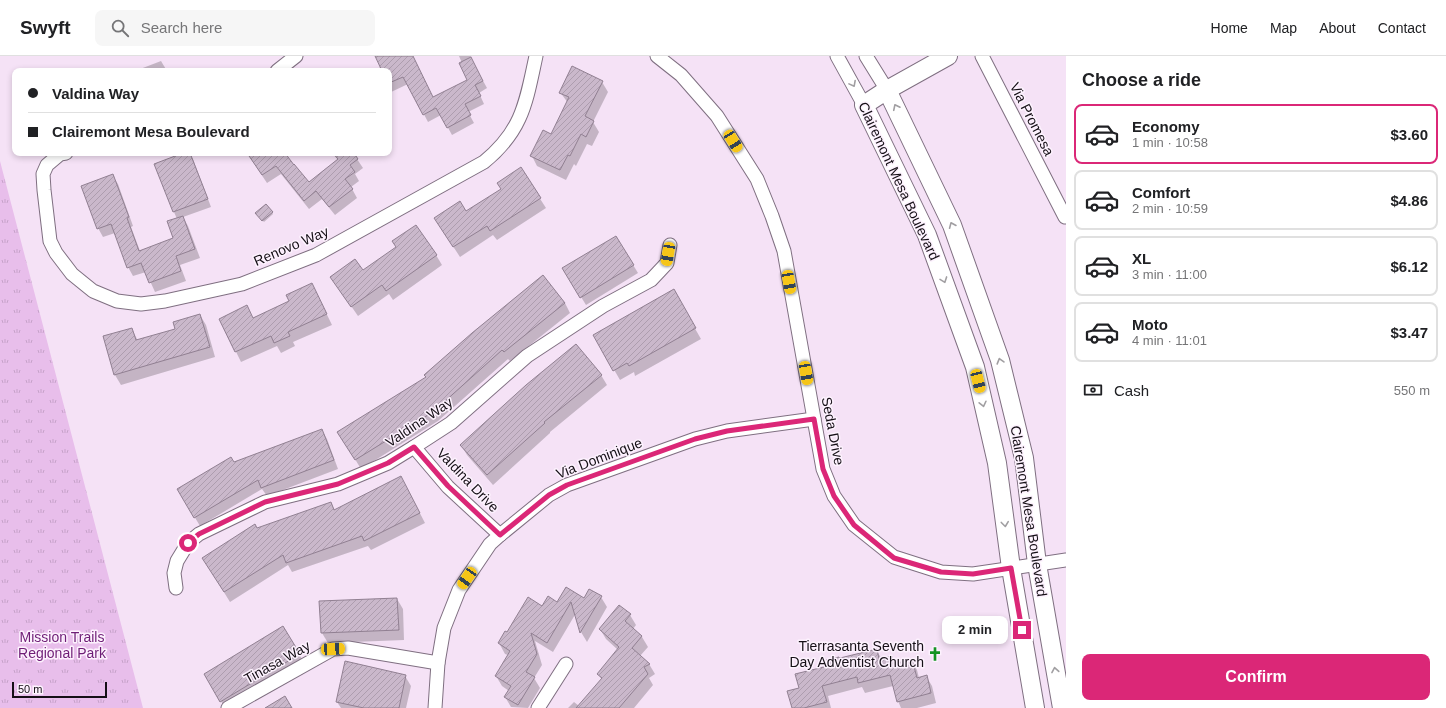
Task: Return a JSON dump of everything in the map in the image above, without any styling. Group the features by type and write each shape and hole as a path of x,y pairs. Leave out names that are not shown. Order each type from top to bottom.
{"street":[{"path":"281,68 296,56"},
{"name":"Renovo Way","path":"58,156 47,165 43,174 50,242 63,264 82,283 104,297 129,303 153,304 242,284 316,255 484,162 505,143 518,122 526,100 536,56"},
{"name":"Seda Drive","path":"657,56 681,76 717,116 756,179 772,216 784,251 823,469 834,496 854,525 894,558 941,572 973,574 1066,560"},
{"name":"Clairemont Mesa Boulevard","path":"837,56 864,105 927,235 975,367 997,463 1011,568 1035,708"},
{"name":"Clairemont Mesa Boulevard","path":"866,56 886,90 952,224 1000,360 1024,458 1037,564 1062,708"},
{"path":"864,105 886,90 948,56"},
{"name":"Via Promesa","path":"982,56 1065,217"},
{"name":"Valdina Way","path":"176,588 174,574 178,561 188,543 199,534 265,502 338,484 388,463 451,423 527,356 602,306 651,280 667,263 670,245"},
{"name":"Via Dominique","path":"435,708 438,663 444,628 459,590 490,544 549,495 567,485 695,439 727,431 814,419"},
{"name":"Valdina Drive","path":"414,447 448,486 500,535"},
{"name":"Tinasa Way","path":"228,708 333,649 348,648 438,663"},
{"path":"538,708 566,664"}],"green space":[{"name":"Mission Trails Regional Park","path":"0,161 133,670 143,708 0,708"}],"building":[{"path":"375,56 413,56 433,97 467,80 459,63 471,57 483,81 475,85 481,96 465,104 471,115 447,128 436,108 423,115 403,77 392,82 392,68 381,68"},
{"path":"572,66 603,81 585,116 594,121 586,137 581,134 570,156 568,155 560,170 530,156 543,130 551,134 569,97 559,93"},
{"path":"175,156 191,156 208,199 173,212 154,164"},
{"path":"249,156 287,156 309,182 338,159 336,156 356,156 358,159 350,165 355,172 345,179 353,189 329,207 316,191 304,201 276,166 262,175"},
{"path":"521,167 541,198 490,231 487,226 453,247 434,218 460,201 466,211 501,189 497,183"},
{"path":"113,174 129,217 127,218 139,251 173,238 167,221 183,216 195,249 176,256 181,271 149,283 141,263 127,268 111,224 97,229 81,186"},
{"path":"266,204 273,212 262,221 255,213"},
{"path":"416,225 437,255 386,291 382,285 351,307 330,277 355,259 363,270 396,247 392,241"},
{"path":"616,236 634,265 580,298 562,268"},
{"path":"543,275 565,303 504,352 502,350 433,412 355,460 337,432 426,377 424,375 472,333"},
{"path":"312,283 327,314 288,332 290,336 274,343 271,336 235,352 219,319 247,305 253,318 289,301 286,295"},
{"path":"674,289 696,328 629,366 627,363 613,371 593,335"},
{"path":"200,314 210,347 114,375 103,336 132,328 136,340 175,329 173,322"},
{"path":"576,344 602,375 544,422 545,423 487,475 460,445 526,385"},
{"path":"322,429 334,460 261,488 258,480 194,518 177,489 231,457 234,462"},
{"path":"401,476 420,513 364,541 362,536 286,563 283,555 224,592 202,558 255,524 257,528 331,502 334,510"},
{"path":"566,587 584,598 589,589 602,596 580,633 571,602 547,643 531,633 537,654 526,672 535,677 518,705 504,697 511,686 495,676 510,651 498,643 505,631 507,632 528,597 542,606 548,596 557,602"},
{"path":"397,598 399,630 321,633 319,601"},
{"path":"619,605 631,614 625,621 642,636 632,648 650,664 644,667 648,674 619,708 576,708 602,678 597,674 619,647 599,629"},
{"path":"283,626 300,654 220,702 204,674"},
{"path":"877,649 879,659 892,656 894,664 912,659 917,678 927,675 931,693 897,702 890,675 858,683 857,677 822,686 827,702 804,708 792,708 787,691 799,688 795,674 828,666 826,660"},
{"path":"345,661 406,675 399,708 364,708 336,702"},
{"path":"285,696 292,708 265,708"}],"place":[{"name":"Tierrasanta Seventh Day Adventist Church","path":"935,654"}],"route":[{"path":"188,543 199,534 265,502 338,484 388,463 414,447 448,486 500,535 549,495 567,485 695,439 727,431 814,419 823,469 834,496 854,525 894,558 941,572 973,574 1011,568 1022,630"}]}
